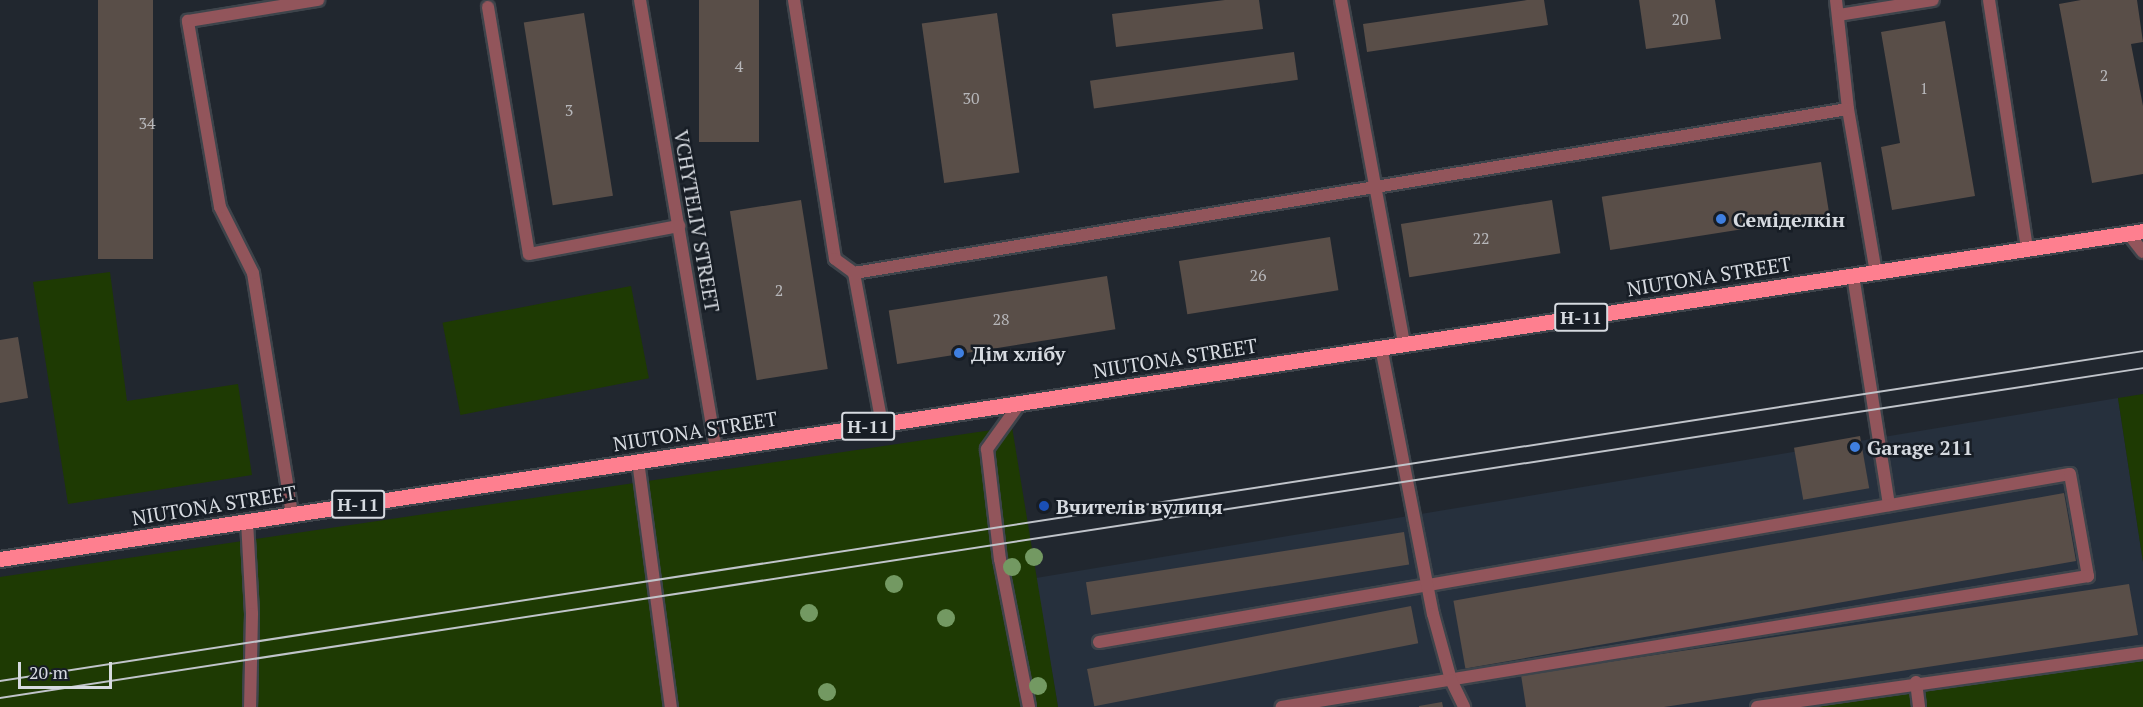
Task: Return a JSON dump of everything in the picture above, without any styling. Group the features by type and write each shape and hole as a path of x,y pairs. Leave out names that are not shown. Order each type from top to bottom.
{"main road":[{"name":"NIUTONA STREET","path":"0,559 2135,232"}],"street":[{"path":"292,514 253,273 220,207 188,21 318,0"},
{"name":"VCHYTELIV STREET","path":"640,0 716,449"},
{"path":"794,0 835,259 854,273 882,424"},
{"path":"1341,0 1404,344"},
{"path":"1836,0 1848,109 1876,272"},
{"path":"1839,15 1933,0"},
{"path":"1989,0 2027,248"},
{"path":"488,7 529,254 679,226"},
{"path":"854,273 1848,109"},
{"path":"2135,232 2143,252"},
{"path":"1853,275 1890,505"},
{"path":"1381,347 1427,585 1451,680 1464,707"},
{"path":"1020,403 987,449 1000,559 1029,707"},
{"path":"638,461 671,707"},
{"path":"1099,642 2070,474 2088,576 1282,707"},
{"path":"247,521 252,614 250,707"},
{"path":"1757,707 1917,682 2143,653"},
{"path":"1917,682 1919,707"}],"shaded area":[{"path":"2118,398 2143,562 2143,646 1786,707 1058,707 1036,578"}],"green space":[{"path":"110,272 127,401 238,384 252,475 68,504 33,282"},
{"path":"631,286 649,378 460,415 443,323"},
{"path":"2143,394 2143,562 2118,398"},
{"path":"1012,427 1058,707 0,707 0,577"},
{"path":"2143,646 2143,707 1776,707 1916,682"}],"building":[{"path":"98,0 153,0 153,259 98,259"},
{"path":"699,0 759,0 759,142 699,142"},
{"path":"1225,0 1259,0 1263,29 1116,47 1112,14"},
{"path":"1527,0 1544,0 1548,25 1367,52 1363,24"},
{"path":"1639,0 1715,0 1721,39 1646,49"},
{"path":"2081,0 2137,0 2143,42 2131,44 2143,106 2143,174 2092,183 2059,4"},
{"path":"584,13 613,196 553,205 524,23"},
{"path":"997,13 1019,172 944,183 922,24"},
{"path":"1945,21 1975,196 1892,210 1881,147 1900,143 1881,32"},
{"path":"1294,52 1298,80 1094,108 1090,81"},
{"path":"1821,162 1829,215 1610,250 1602,197"},
{"path":"801,200 828,369 757,380 730,211"},
{"path":"1552,200 1560,253 1409,277 1401,224"},
{"path":"1330,237 1338,290 1187,314 1179,261"},
{"path":"1107,276 1115,329 897,364 889,311"},
{"path":"18,337 28,398 0,403 0,340"},
{"path":"1860,436 1869,488 1803,500 1794,448"},
{"path":"2064,493 2076,561 1465,669 1453,601"},
{"path":"1404,532 1409,565 1091,615 1086,582"},
{"path":"2129,584 2138,635 1664,707 1526,707 1521,675"},
{"path":"1411,606 1418,643 1094,706 1087,669"},
{"path":"1442,702 1443,707 1419,707 1419,706"}],"tram line":[{"path":"0,681 2143,351"},
{"path":"0,698 2143,368"}],"place":[{"name":"Семіделкін","path":"1721,219"},
{"name":"Дім хлібу","path":"959,353"},
{"name":"Garage 211","path":"1855,447"},
{"name":"Вчителів вулиця","path":"1044,506"}]}
